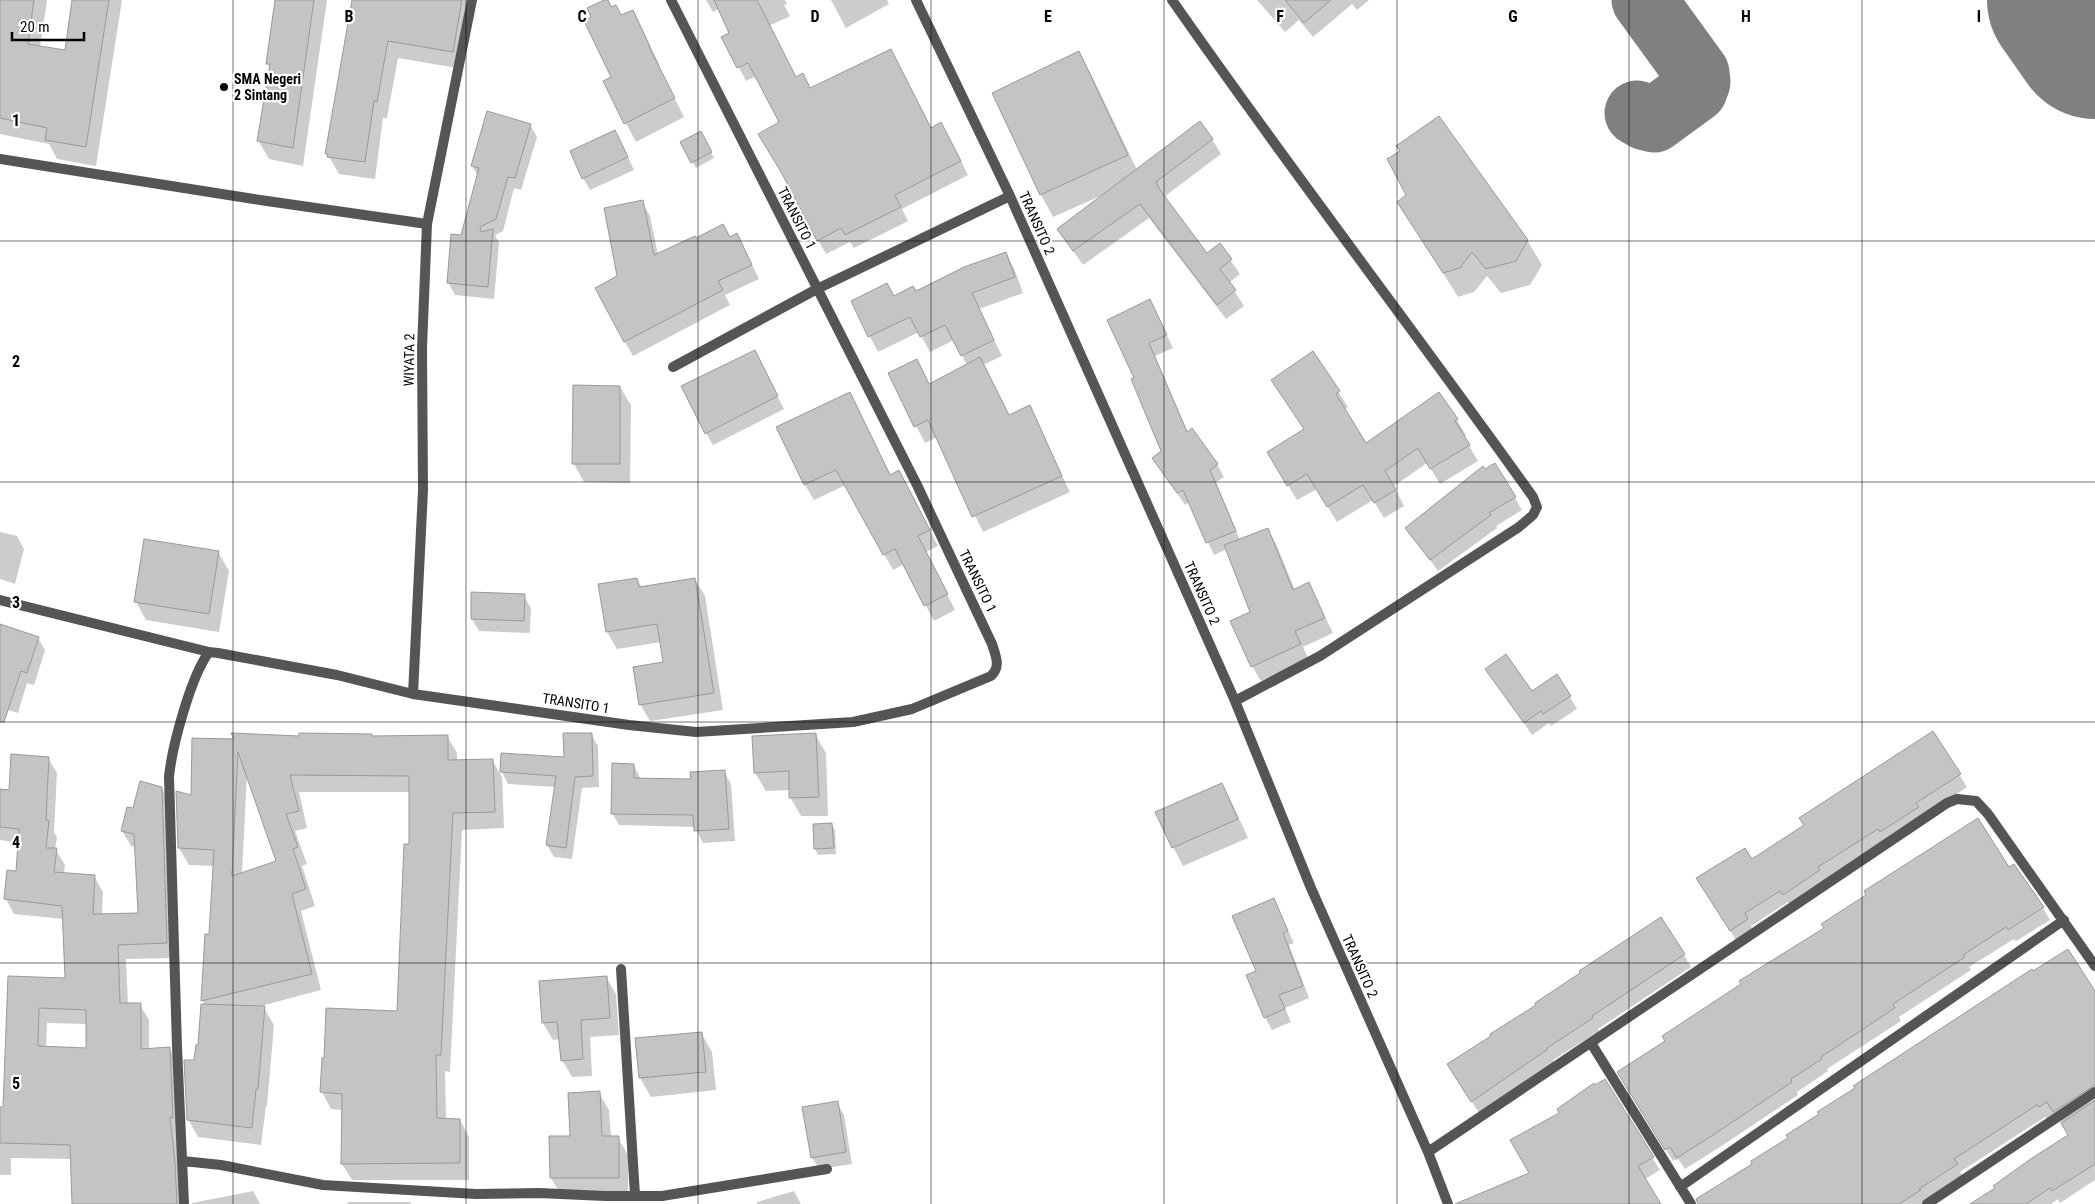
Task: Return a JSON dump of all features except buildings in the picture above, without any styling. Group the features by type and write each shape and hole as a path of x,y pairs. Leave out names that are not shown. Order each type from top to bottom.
{"street":[{"name":"WIYATA 2","path":"413,694 423,490 422,348 427,224 472,0"},
{"name":"TRANSITO 1","path":"413,694 629,726 696,732 853,722 901,713 933,702 990,676 996,670 998,663 992,644 912,477 670,0"},
{"name":"TRANSITO 2","path":"916,0 1010,196 1235,701 1311,888 1428,1152 1448,1204"},
{"path":"1172,0 1253,117 1453,385 1533,497 1537,508 1533,515 1519,527 1376,621 1320,656 1235,701"},
{"path":"0,159 427,224"},
{"path":"673,367 817,289 1010,196"},
{"path":"0,600 209,652 337,675 413,694"},
{"path":"184,1204 169,777 171,757 198,670 209,652"},
{"path":"1428,1152 1947,803 1957,799 1976,801 1988,814 2095,966"},
{"path":"1680,1187 2064,920"},
{"path":"621,969 635,1195"},
{"path":"1591,1043 1692,1204"},
{"path":"1927,1204 2095,1092"},
{"path":"183,1161 221,1165 323,1186 476,1194 635,1195 663,1200 827,1169"}],"taxiway":[{"path":"1637,113 1654,120 1695,90 1698,82 1697,73 1644,0"}],"runway":[{"path":"2069,0 2095,37"}],"place":[{"name":"SMA Negeri 2 Sintang","path":"224,87"}]}
